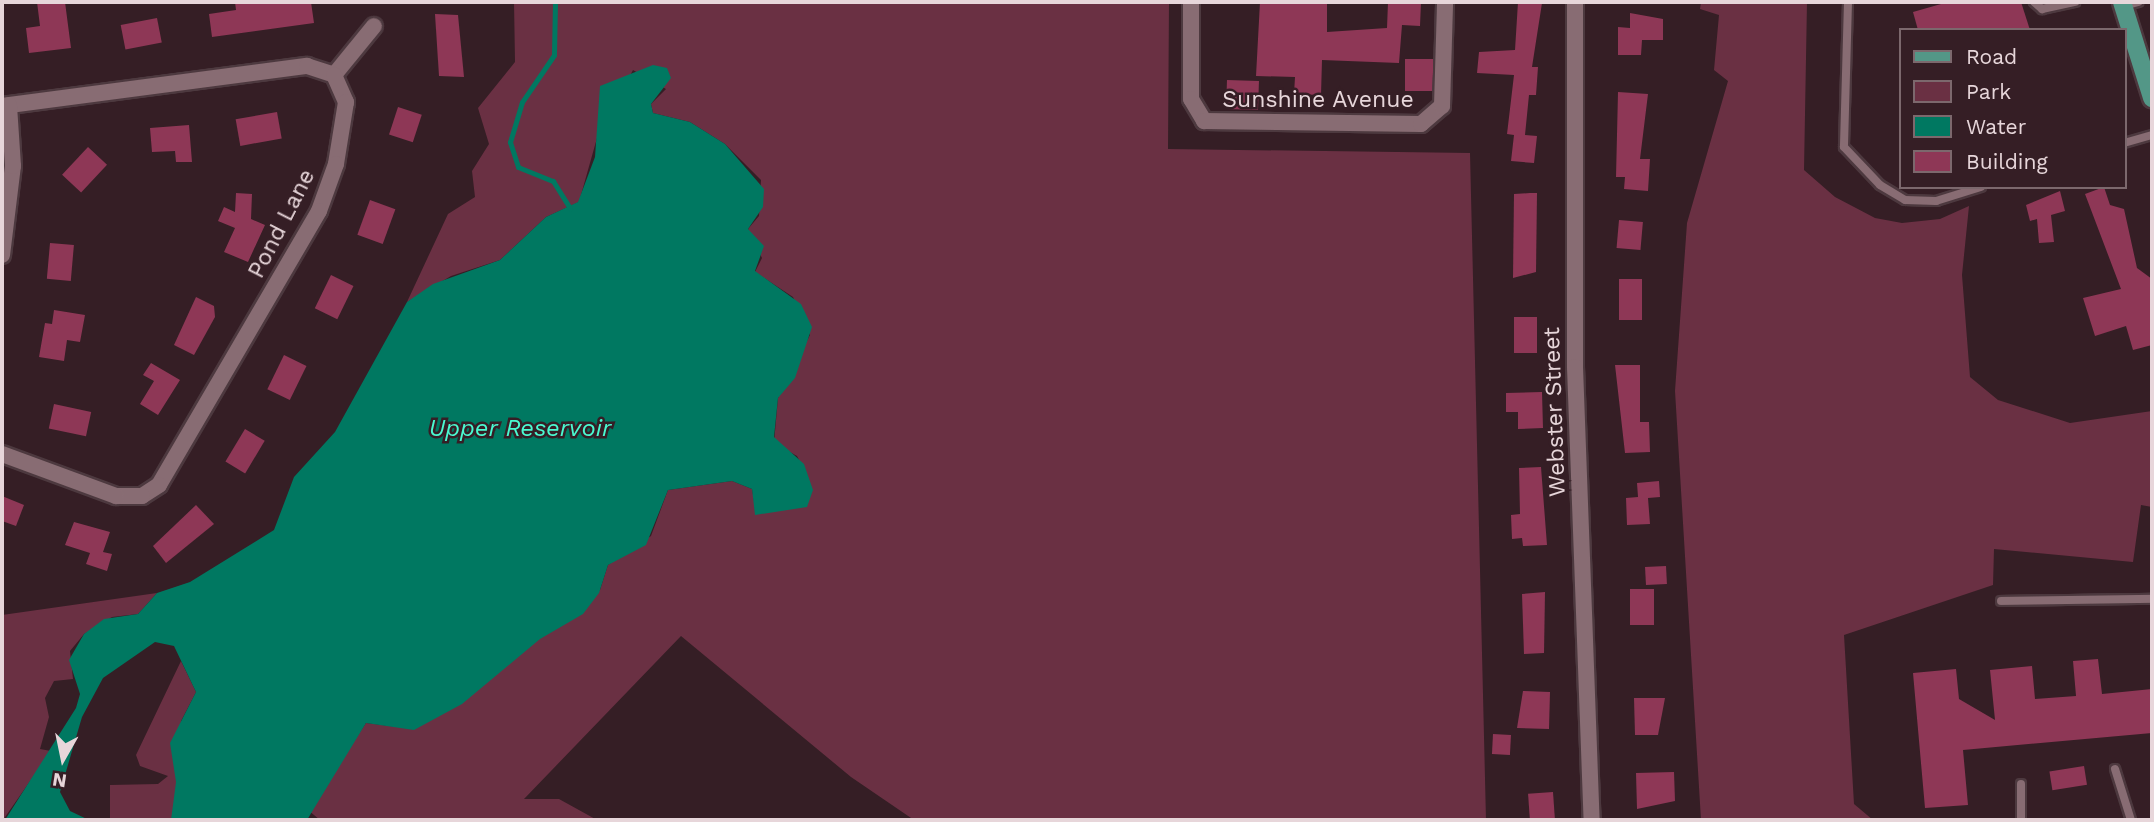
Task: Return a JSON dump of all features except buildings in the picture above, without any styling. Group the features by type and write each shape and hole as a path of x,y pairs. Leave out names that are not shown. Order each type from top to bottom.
{"main road":[{"path":"2128,3 2152,98"}],"street":[{"name":"Sunshine Avenue","path":"1191,2 1191,99 1198,117 1219,124 1421,124 1437,117 1445,91 1445,2"},
{"name":"Webster Street","path":"1574,2 1575,367 1592,820"},
{"path":"2,255 13,166 6,106 297,66 334,75 374,26"},
{"name":"Pond Lane","path":"2,454 125,497 151,492 167,477 326,196 346,102 334,75"}],"lane":[{"path":"1848,2 1844,147 1905,200 1936,201 1975,189"},
{"path":"2034,2 2042,9 2075,2"},
{"path":"2126,142 2152,135"},
{"path":"2001,601 2152,599"},
{"path":"2115,769 2131,820"},
{"path":"2021,784 2021,820"}],"green space":[{"path":"514,2 1169,2 1168,149 1470,153 1486,820 914,820 851,777 681,636 524,799 559,799 597,820 320,820 308,810 366,723 414,729 600,590 608,565 651,536 668,490 732,481 752,489 754,501 808,477 797,456 774,443 778,398 810,335 793,297 755,272 762,258 748,229 759,216 761,180 725,144 690,122 653,113 651,104 666,89 633,70 597,138 579,202 546,217 500,260 451,276 407,302 448,214 475,197 472,171 489,144 478,108 515,62"},
{"path":"1701,2 1807,2 1804,170 1835,197 1875,218 1902,223 1940,219 1969,206 1962,275 1970,377 1998,400 2070,423 2152,411 2152,507 2141,505 2133,562 1994,549 1993,585 1844,635 1854,804 1873,820 1701,820 1675,391 1687,223 1728,81 1714,70 1719,15 1700,9"},
{"path":"157,593 138,614 112,617 84,634 70,651 73,679 54,681 45,698 49,717 40,749 51,751 3,820 2,615"},
{"path":"181,661 196,692 181,721 174,814 171,820 110,820 110,785 158,784 168,776 140,766 136,755"}],"water":[{"name":"Upper Reservoir","path":"653,65 667,68 671,78 651,104 653,113 690,122 725,144 764,189 763,207 748,229 764,246 755,271 801,304 812,327 795,378 778,398 774,437 804,464 813,490 807,507 755,515 752,489 732,481 668,490 646,545 608,565 599,593 583,614 540,639 462,704 414,730 366,723 307,820 171,820 176,782 170,743 196,692 174,646 155,642 103,678 82,717 60,792 70,811 89,820 5,820 76,708 80,694 69,660 84,634 104,619 138,614 157,593 190,582 274,530 294,477 335,432 407,302 433,284 500,260 546,217 578,202 595,157 600,86"}],"waterway":[{"path":"555,2 554,55 522,102 510,142 518,167 553,181 570,208"}]}
